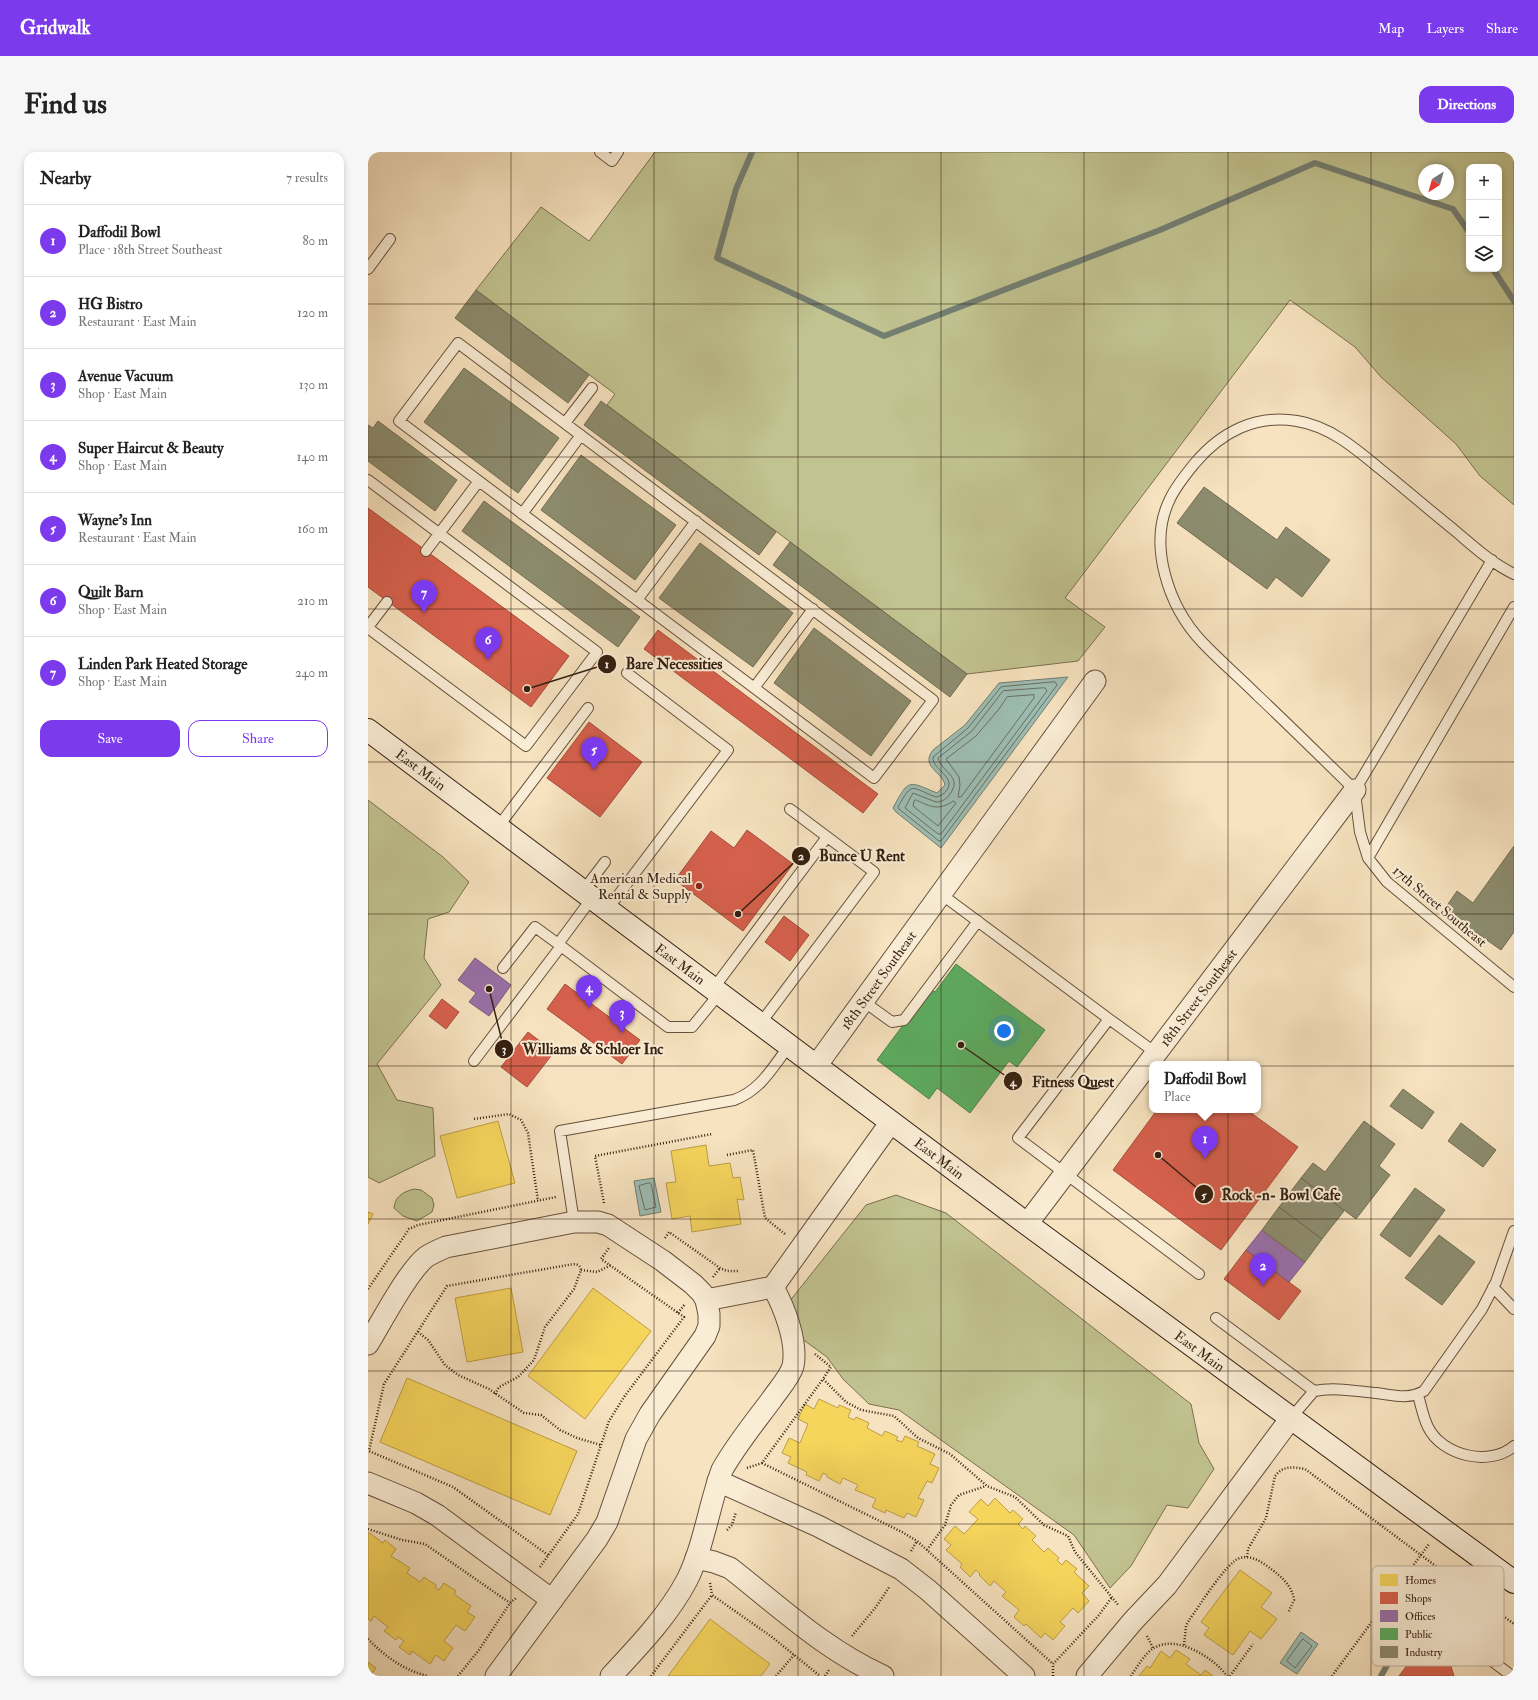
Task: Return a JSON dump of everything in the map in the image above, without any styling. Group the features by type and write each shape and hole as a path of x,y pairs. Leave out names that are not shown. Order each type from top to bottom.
{"main road":[{"name":"East Main","path":"368,730 1027,1224 1492,1566"},
{"name":"East Main","path":"1504,1575 1514,1582"}],"street":[{"name":"18th Street Southeast","path":"816,1066 1095,681"},
{"name":"18th Street Southeast","path":"1151,1061 1355,790"},
{"name":"18th Street Southeast","path":"1027,1224 1149,1063"},
{"path":"706,1300 773,1287 891,1122"},
{"path":"368,1344 411,1275 426,1258 435,1252 446,1247 574,1222 598,1222 619,1231 694,1284 706,1300 709,1326 705,1336 650,1414 636,1439 607,1522 496,1676"},
{"path":"611,1676 652,1629 687,1580 696,1558 718,1481 730,1457 781,1387 793,1366 793,1346 783,1306 773,1287"},
{"path":"1087,1676 1132,1621 1166,1585 1291,1418"},
{"path":"718,1481 818,1526 901,1569 928,1590 1024,1676"},
{"path":"368,1483 416,1503 437,1515 552,1600"},
{"path":"696,1558 714,1562 730,1568 814,1636 838,1653 883,1676"}],"lane":[{"path":"600,152 612,161 618,152"},
{"path":"368,269 390,239"},
{"path":"458,343 565,423 933,700 874,778 399,421 458,343"},
{"path":"565,423 592,388"},
{"path":"1492,560 1355,790 1202,642 1178,609 1167,578 1160,547 1162,524 1169,500 1185,475 1201,455 1220,438 1246,424 1273,420 1297,421 1324,428 1358,450 1492,560 1514,574"},
{"path":"522,514 581,435"},
{"path":"368,480 597,652 526,746 368,628 387,602"},
{"path":"426,551 479,481"},
{"path":"637,600 696,521"},
{"path":"1368,858 1514,607"},
{"path":"754,688 813,609"},
{"path":"474,1060 594,900 728,750 627,674"},
{"path":"498,828 588,708"},
{"name":"17th Street Southeast","path":"1355,790 1360,832 1368,858 1387,882 1514,988"},
{"path":"760,1024 874,872 790,809"},
{"path":"503,968 535,927 668,1027 692,1027 716,991 827,837"},
{"path":"594,900 605,862"},
{"path":"941,894 1156,1054"},
{"path":"863,1001 892,1022 904,1020 978,921"},
{"path":"1109,1019 1018,1138 1199,1274"},
{"path":"574,1222 560,1131 721,1104 747,1096 760,1084 789,1046"},
{"path":"1216,1318 1314,1391 1349,1390 1406,1397 1418,1395 1424,1391 1432,1381 1482,1309 1493,1288 1514,1231"},
{"path":"1493,1288 1514,1309"},
{"path":"1291,1418 1314,1391"},
{"path":"1418,1395 1428,1428 1444,1445 1462,1455 1495,1456 1514,1446"},
{"path":"1499,1666 1512,1676"}],"path":[{"path":"474,1119 509,1114 521,1120 528,1133 538,1201"},
{"path":"458,1676 479,1650 510,1603 529,1583 578,1514 609,1421 624,1397 684,1317 601,1259 612,1240 595,1156 712,1134"},
{"path":"727,1155 753,1150 765,1218 785,1234 780,1240"},
{"path":"665,1238 669,1232 720,1268 727,1271 742,1271"},
{"path":"548,1555 453,1487 369,1453 384,1384 447,1286 568,1265 576,1264 581,1270 597,1272 611,1265"},
{"path":"495,1394 499,1387 518,1377 534,1360 545,1327 574,1289 581,1270"},
{"path":"418,1332 428,1340 446,1365 458,1375 495,1394 524,1413 541,1415 560,1430 577,1438 601,1444"},
{"path":"793,1353 814,1353 831,1367 762,1463 902,1532 917,1541 1054,1664"},
{"path":"823,1379 846,1402 861,1410 894,1416 918,1438 950,1454 987,1486 1015,1497 1044,1525 1068,1536 1075,1552 1112,1597 1099,1615 1054,1664 1053,1676"},
{"path":"1248,1557 1248,1549 1266,1518 1275,1476 1290,1466 1305,1469 1436,1566"},
{"path":"927,1550 945,1525 951,1506 959,1495 987,1486"},
{"path":"368,1529 402,1540 425,1544 510,1603"},
{"path":"825,1676 838,1653 876,1607 917,1541"},
{"path":"1413,1566 1421,1555"},
{"path":"1184,1645 1186,1626 1234,1560 1248,1557 1268,1567 1289,1586 1294,1600 1288,1612"},
{"path":"651,1676 712,1595 772,1637 820,1676"},
{"path":"1504,1617 1514,1624"},
{"path":"1332,1676 1372,1622"},
{"path":"368,1638 400,1666 415,1673 428,1676"},
{"path":"1131,1676 1153,1648 1160,1645 1184,1645 1202,1655 1228,1676 1253,1644"},
{"path":"776,1676 794,1655"}],"green space":[{"path":"655,152 1514,152 1514,505 1480,476 1456,444 1381,377 1355,347 1290,300 1065,598 1105,627 1078,661 967,674 607,405 615,394 476,290 541,207 589,241"},
{"path":"368,800 443,857 469,882 449,912 428,919 424,958 441,985 377,1064 397,1100 433,1108 435,1156 379,1183 368,1177"},
{"path":"414,1189 421,1190 432,1198 434,1205 432,1212 417,1221 403,1216 394,1208 396,1201 400,1196"},
{"path":"896,1195 946,1213 1191,1404 1199,1443 1214,1469 1188,1508 1167,1505 1131,1566 1110,1588 1074,1535 899,1410 869,1404 843,1379 827,1357 798,1336 789,1302 866,1205"}],"water":[{"path":"1068,677 941,848 896,812 893,808 906,787 915,785 937,793 945,785 940,776 930,765 930,756 933,750 965,725 999,683"},
{"path":"654,1178 661,1212 640,1216 634,1181"},
{"path":"1301,1632 1318,1644 1297,1674 1280,1663"}],"building: Homes":[{"path":"498,1121 515,1183 457,1198 440,1136"},
{"path":"706,1145 709,1166 730,1163 733,1178 740,1177 744,1200 737,1199 741,1224 692,1232 690,1216 672,1219 666,1183 676,1182 671,1151"},
{"path":"368,1212 373,1214 368,1224"},
{"path":"511,1288 523,1352 467,1362 455,1298"},
{"path":"593,1288 651,1331 585,1419 528,1376"},
{"path":"407,1378 577,1451 550,1515 380,1442"},
{"path":"819,1399 838,1408 839,1405 851,1410 848,1417 854,1420 856,1417 869,1423 867,1428 882,1436 885,1431 898,1437 896,1440 902,1442 905,1436 919,1442 917,1446 935,1454 930,1464 939,1468 932,1483 927,1481 918,1498 924,1500 916,1517 907,1513 904,1518 886,1510 885,1513 872,1507 876,1499 855,1490 858,1485 843,1478 840,1484 823,1473 819,1481 806,1475 807,1472 788,1463 791,1457 782,1453 789,1438 800,1443 808,1424 798,1419 805,1404 814,1409"},
{"path":"995,1498 1010,1513 1013,1510 1023,1519 1018,1524 1023,1529 1025,1526 1036,1536 1032,1540 1044,1552 1048,1548 1059,1558 1057,1560 1062,1565 1066,1560 1077,1569 1074,1572 1089,1586 1082,1593 1089,1601 1078,1613 1073,1608 1060,1622 1065,1626 1053,1640 1045,1633 1041,1638 1026,1624 1024,1626 1014,1617 1019,1610 1002,1596 1006,1592 994,1581 990,1586 976,1570 970,1577 960,1567 962,1564 946,1550 951,1545 944,1539 955,1526 964,1534 978,1519 969,1512 981,1499 988,1506"},
{"path":"368,1532 383,1543 385,1540 396,1549 391,1556 410,1568 407,1573 420,1582 424,1577 436,1585 435,1587 439,1590 444,1583 456,1591 454,1594 471,1606 467,1612 475,1617 465,1631 456,1625 444,1641 453,1648 444,1661 436,1655 430,1664 412,1651 410,1655 399,1647 404,1641 398,1637 396,1640 384,1631 388,1627 374,1616 371,1621 368,1619"},
{"path":"1240,1570 1272,1593 1261,1607 1277,1619 1261,1639 1250,1631 1233,1655 1204,1635 1209,1628 1201,1622"},
{"path":"710,1619 770,1664 761,1676 668,1676"},
{"path":"1176,1650 1190,1659 1186,1664 1201,1675 1205,1670 1213,1676 1139,1676 1147,1666 1150,1668 1161,1651 1170,1658"},
{"path":"368,1662 376,1668 370,1676 368,1676"}],"building: Shops":[{"path":"368,508 569,656 531,707 368,587"},
{"path":"658,630 878,794 863,813 644,649"},
{"path":"589,722 642,762 600,817 547,778"},
{"path":"747,830 793,864 743,931 675,880 711,831 734,848"},
{"path":"784,916 809,935 790,961 765,942"},
{"path":"565,984 640,1040 622,1064 547,1009"},
{"path":"442,999 459,1012 446,1029 429,1016"},
{"path":"528,1032 554,1052 527,1087 501,1067"},
{"path":"1155,1113 1251,1113 1298,1147 1221,1250 1113,1170"},
{"path":"1246,1250 1301,1291 1279,1320 1224,1279"},
{"path":"1407,1666 1451,1666 1454,1676 1399,1676"}],"building: Offices":[{"path":"475,958 511,985 489,1016 469,1002 476,993 458,980"},
{"path":"1262,1230 1305,1262 1289,1282 1246,1250"}],"building: Public":[{"path":"956,964 1045,1030 1017,1067 1009,1061 970,1113 937,1088 929,1099 877,1060 930,989 935,992"}],"building: Industry":[{"path":"476,290 589,375 568,403 455,318"},
{"path":"464,368 559,438 518,493 424,422"},
{"path":"601,401 776,532 759,555 584,425"},
{"path":"378,421 457,480 435,511 368,461 368,425 373,428"},
{"path":"581,455 676,525 635,580 541,510"},
{"path":"1204,487 1277,540 1286,527 1330,560 1302,597 1276,577 1267,589 1177,523"},
{"path":"484,501 640,617 618,647 462,531"},
{"path":"790,542 967,674 950,697 773,565"},
{"path":"700,543 793,613 753,667 659,598"},
{"path":"814,628 911,701 871,756 774,683"},
{"path":"1514,846 1514,932 1501,950 1444,910 1457,891 1473,903"},
{"path":"1403,1089 1434,1112 1422,1129 1390,1106"},
{"path":"1364,1121 1395,1144 1379,1166 1390,1175 1356,1219 1301,1178 1313,1163 1325,1172"},
{"path":"1461,1123 1496,1150 1483,1167 1448,1141"},
{"path":"1301,1178 1344,1211 1322,1239 1279,1207"},
{"path":"1415,1188 1445,1210 1410,1257 1380,1235"},
{"path":"1279,1207 1322,1239 1305,1262 1262,1230"},
{"path":"1439,1235 1475,1262 1442,1305 1405,1278"}],"waterway":[{"path":"752,152 736,189 717,258 884,336 1160,230 1315,163 1453,209 1466,228"},
{"path":"1495,272 1514,301"},
{"path":"1381,1676 1387,1666"}],"place":[{"name":"Linden Park Heated Storage","path":"424,613"},
{"name":"Quilt Barn","path":"488,660"},
{"name":"Bare Necessities","path":"527,689"},
{"name":"Wayne's Inn","path":"594,770"},
{"name":"American Medical Rental & Supply","path":"699,886"},
{"name":"Bunce U Rent","path":"738,914"},
{"name":"Williams & Schloer Inc","path":"489,989"},
{"name":"Super Haircut & Beauty","path":"589,1008"},
{"name":"Avenue Vacuum","path":"622,1033"},
{"name":"Fitness Quest","path":"961,1045"},
{"name":"Rock -n- Bowl Cafe","path":"1158,1155"},
{"name":"Daffodil Bowl","path":"1205,1159"},
{"name":"HG Bistro","path":"1263,1286"}]}
